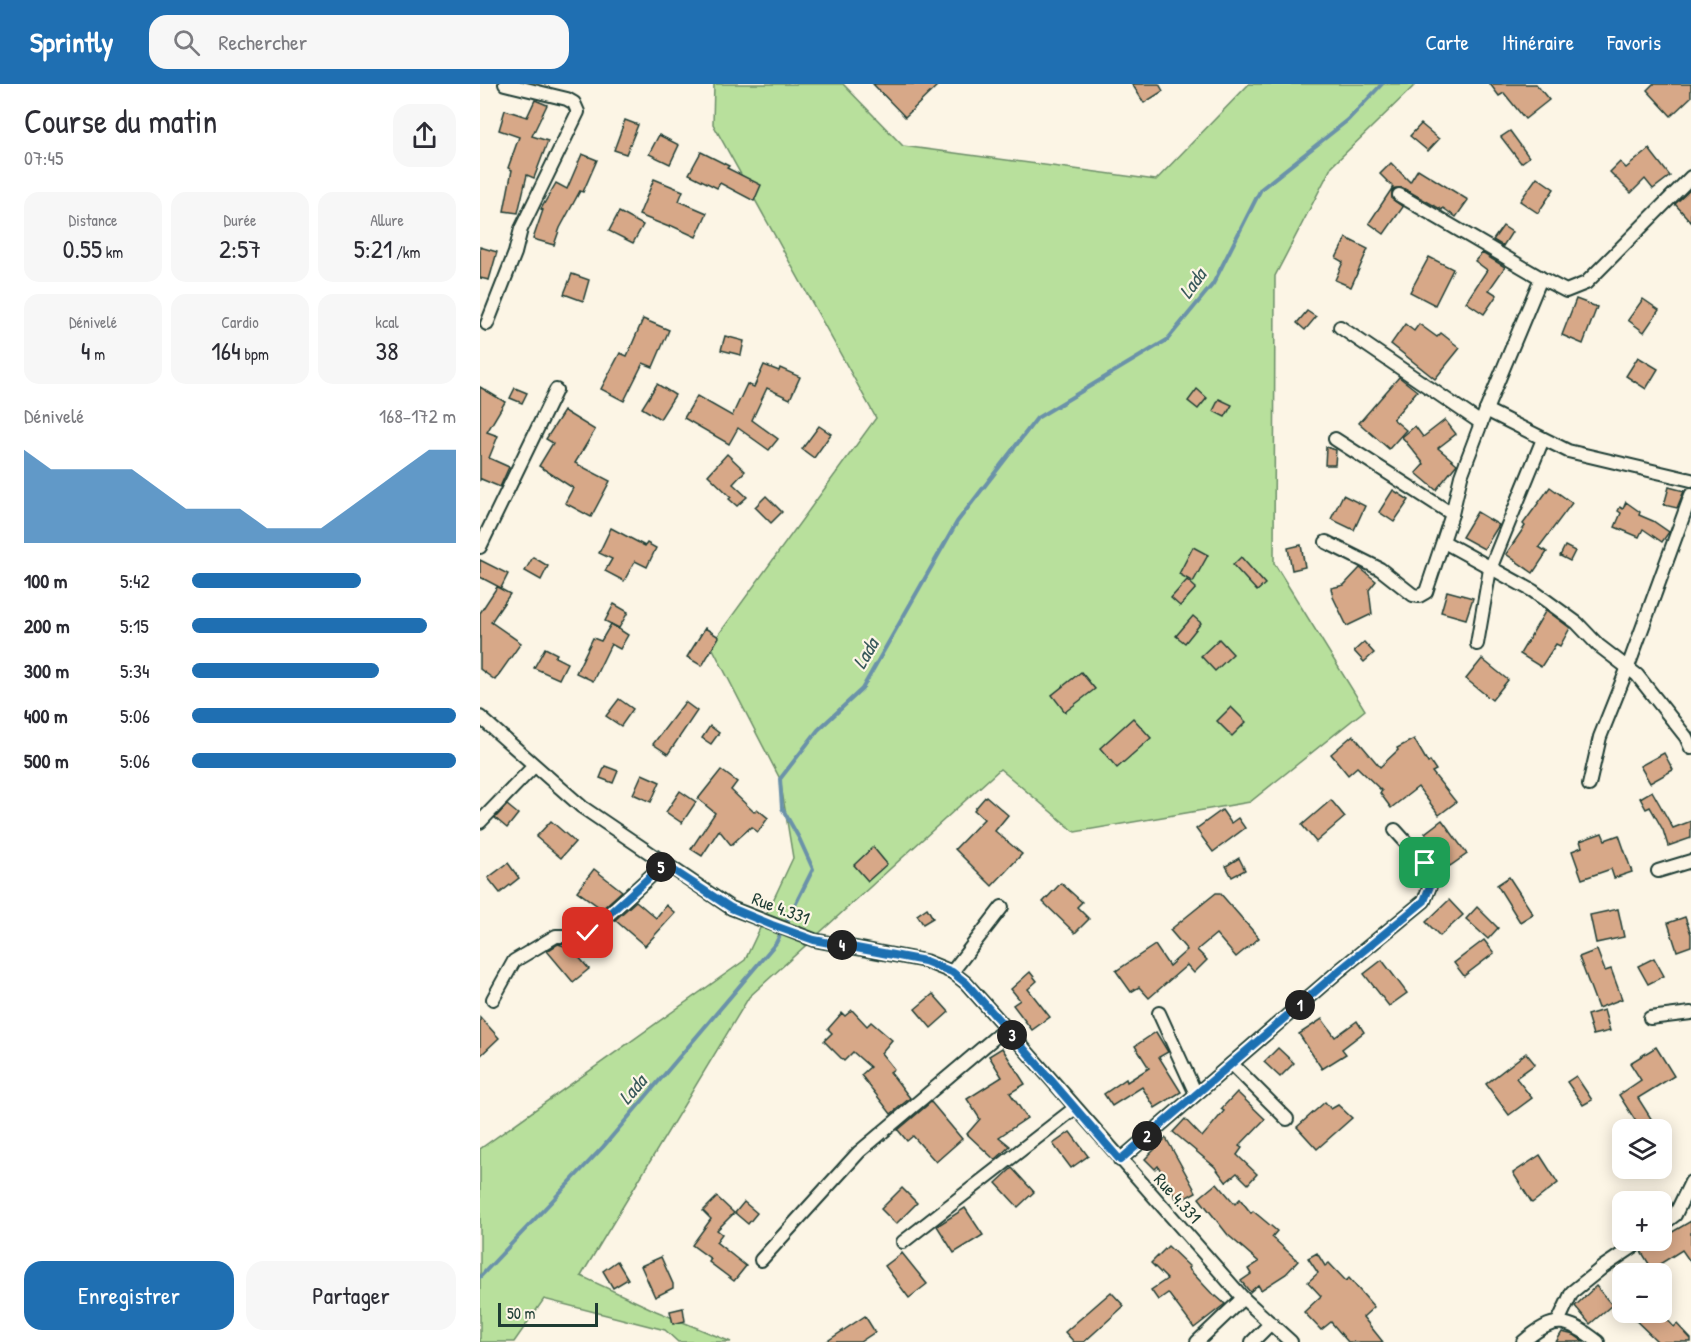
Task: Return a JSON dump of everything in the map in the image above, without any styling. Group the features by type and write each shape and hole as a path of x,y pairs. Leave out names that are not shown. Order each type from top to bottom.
{"street":[{"path":"487,324 515,253 521,229 578,112 574,103 567,99 505,84"},
{"path":"1399,195 1566,291 1586,283 1691,177"},
{"path":"1326,542 1380,569 1413,595 1419,596 1426,592 1444,542 1461,476 1541,278"},
{"path":"1340,327 1481,423"},
{"path":"480,547 556,390"},
{"path":"1486,410 1568,451 1691,480"},
{"path":"1335,439 1452,514"},
{"path":"1478,644 1490,569 1544,439"},
{"path":"1589,785 1600,737 1691,495"},
{"path":"1444,542 1533,591 1577,622 1598,645 1628,667 1686,737 1691,748"},
{"name":"Rue 4.331","path":"480,717 582,807 731,908 814,940 925,961 952,972 966,983 1243,1298 1291,1342"},
{"path":"480,822 534,766"},
{"path":"1120,1160 1340,970 1424,901 1430,886 1425,863 1395,830"},
{"path":"1658,871 1691,861"},
{"path":"493,999 514,960 556,936 565,936 574,940 588,933 664,864"},
{"path":"952,972 1002,907"},
{"path":"1160,1013 1196,1094"},
{"path":"1650,1018 1691,1013"},
{"path":"761,1260 859,1152 1006,1028"},
{"path":"1232,1064 1287,1119"},
{"path":"903,1242 1075,1108"},
{"path":"1672,1218 1691,1182"},
{"path":"1558,1322 1572,1292 1627,1251"},
{"path":"1197,1342 1243,1298"},
{"path":"1523,1342 1537,1329 1558,1322 1577,1325 1598,1342"},
{"path":"1252,1342 1271,1323"}],"green space":[{"path":"714,84 843,84 903,146 1156,180 1249,84 1416,84 1332,166 1275,276 1274,563 1365,710 1250,802 1075,832 1000,769 749,997 581,1276 656,1311 731,1342 678,1342 665,1330 544,1299 514,1342 480,1342 480,1149 745,960 793,858 780,779 711,645 876,418 713,124"}],"building":[{"path":"873,84 939,84 905,117"},
{"path":"1132,84 1159,84 1163,91 1144,103"},
{"path":"1490,84 1536,84 1549,100 1525,119 1504,93 1499,96"},
{"path":"1653,84 1691,84 1691,97 1671,116 1647,90"},
{"path":"535,100 547,105 532,136 548,141 534,178 527,175 518,213 504,211 512,170 508,168 519,137 499,130 505,110 527,117"},
{"path":"625,120 638,125 626,154 614,150"},
{"path":"1421,124 1439,139 1428,151 1410,136"},
{"path":"1510,131 1529,157 1521,163 1501,137"},
{"path":"659,135 679,145 670,164 649,154"},
{"path":"1649,149 1670,176 1653,189 1645,179 1631,193 1610,172 1620,162 1626,168"},
{"path":"701,152 761,185 754,201 720,183 717,188 689,174"},
{"path":"582,154 597,160 583,192 580,191 560,228 554,245 533,239 543,210 541,209 556,183 567,189"},
{"path":"1391,163 1410,182 1418,169 1468,200 1456,217 1403,188 1395,188 1392,191 1392,199 1403,207 1384,234 1369,223 1393,187 1380,174"},
{"path":"1537,177 1554,189 1538,213 1520,201"},
{"path":"654,179 683,191 679,201 707,213 696,237 670,225 669,227 639,215"},
{"path":"1691,189 1691,222 1675,204"},
{"path":"619,212 643,225 633,243 609,231"},
{"path":"1503,226 1512,232 1503,246 1493,240"},
{"path":"1346,238 1368,249 1351,287 1335,280 1343,262 1336,258"},
{"path":"480,247 497,252 489,280 480,278"},
{"path":"1482,253 1505,267 1489,290 1497,295 1484,314 1466,302 1487,270 1475,261"},
{"path":"1429,257 1453,269 1435,305 1410,292"},
{"path":"572,274 589,280 583,301 564,294"},
{"path":"1576,299 1597,307 1583,344 1562,335"},
{"path":"1643,299 1659,310 1644,332 1628,320"},
{"path":"1307,311 1316,317 1305,330 1297,323"},
{"path":"643,319 669,330 653,367 643,363 624,401 601,389 620,353 627,356"},
{"path":"1405,324 1414,331 1419,324 1437,337 1441,333 1460,348 1435,379 1391,344"},
{"path":"725,336 744,341 741,355 721,350"},
{"path":"1638,357 1658,369 1646,389 1626,376"},
{"path":"764,365 779,371 780,368 800,377 790,399 767,388 752,420 778,439 769,450 738,428 729,444 684,418 697,396 732,416 747,384 754,387"},
{"path":"1399,377 1417,391 1393,419 1406,430 1389,449 1359,423"},
{"path":"657,384 675,395 660,419 642,408"},
{"path":"480,387 505,402 487,432 498,436 489,458 509,467 500,487 480,480"},
{"path":"515,388 527,393 522,403 510,398"},
{"path":"1197,389 1207,398 1198,409 1188,401"},
{"path":"1219,399 1232,405 1225,417 1213,411"},
{"path":"564,411 595,430 575,463 610,481 591,517 565,503 573,488 539,466 553,443 546,439"},
{"path":"1445,420 1456,434 1438,448 1457,464 1436,490 1416,473 1424,464 1402,437 1415,426 1423,437"},
{"path":"819,426 831,434 814,458 802,449"},
{"path":"1326,447 1336,450 1335,465 1325,465"},
{"path":"727,454 745,471 733,484 747,497 737,506 708,475"},
{"path":"1550,487 1572,503 1539,547 1547,552 1533,573 1506,554 1525,526 1523,524"},
{"path":"1669,487 1684,491 1677,508 1664,505"},
{"path":"1393,490 1409,500 1394,522 1379,512"},
{"path":"1343,495 1365,506 1354,530 1331,519"},
{"path":"766,496 782,512 771,523 755,507"},
{"path":"1626,502 1640,512 1639,515 1669,532 1662,542 1643,529 1639,537 1615,527 1621,513 1618,511 1620,507 1623,509"},
{"path":"1477,512 1499,525 1484,549 1462,537"},
{"path":"611,528 645,546 647,543 656,548 647,567 635,561 624,581 605,571 612,559 599,553"},
{"path":"1301,545 1305,567 1292,570 1288,548"},
{"path":"1565,546 1575,551 1570,561 1560,556"},
{"path":"1193,547 1208,555 1193,582 1179,574"},
{"path":"533,557 548,566 541,580 525,571"},
{"path":"1241,557 1265,584 1257,591 1233,565"},
{"path":"480,560 508,574 501,588 480,577"},
{"path":"1360,568 1376,581 1369,590 1372,614 1347,626 1331,588 1344,585"},
{"path":"1187,580 1196,588 1180,606 1171,598"},
{"path":"497,587 510,594 491,622 521,643 495,680 480,669 480,613"},
{"path":"1447,591 1473,598 1466,619 1441,612"},
{"path":"614,604 628,612 619,628 605,621"},
{"path":"1546,610 1570,628 1560,646 1556,644 1541,667 1520,654"},
{"path":"1193,616 1201,623 1185,643 1176,636"},
{"path":"611,624 628,635 620,649 611,644 593,681 576,673 593,638 601,641"},
{"path":"705,628 719,637 702,666 687,657"},
{"path":"1219,639 1233,654 1215,671 1201,656"},
{"path":"1364,642 1374,653 1364,662 1354,651"},
{"path":"545,648 557,654 555,657 567,663 559,679 534,668"},
{"path":"1482,659 1508,680 1492,700 1466,679"},
{"path":"1081,672 1095,689 1065,712 1052,695"},
{"path":"619,699 633,709 621,726 606,716"},
{"path":"685,702 697,711 668,754 653,744"},
{"path":"1231,707 1246,722 1232,736 1217,721"},
{"path":"1133,718 1151,738 1117,768 1100,748"},
{"path":"710,726 719,733 711,744 702,738"},
{"path":"1353,735 1380,767 1398,750 1397,748 1414,739 1428,763 1430,761 1436,770 1432,772 1456,802 1439,815 1418,787 1391,808 1380,793 1382,791 1357,767 1348,775 1331,754"},
{"path":"1664,753 1673,770 1650,783 1640,766"},
{"path":"605,766 618,771 613,783 600,778"},
{"path":"721,770 737,782 731,790 754,812 757,809 768,818 758,832 751,827 731,845 719,830 702,856 691,849 715,813 698,799"},
{"path":"642,774 660,782 651,802 633,794"},
{"path":"680,791 696,802 682,823 666,812"},
{"path":"1652,791 1673,828 1691,821 1691,838 1668,846 1663,830 1650,807 1646,809 1640,798"},
{"path":"986,796 1008,815 995,831 1022,854 992,886 955,849 984,819 974,810"},
{"path":"1331,800 1345,817 1316,842 1302,825"},
{"path":"507,805 518,814 507,828 495,818"},
{"path":"1222,810 1231,823 1238,818 1245,828 1213,852 1196,829"},
{"path":"1442,820 1467,854 1450,866 1425,833"},
{"path":"551,821 575,842 561,858 536,837"},
{"path":"1602,833 1605,840 1619,835 1632,872 1614,878 1611,869 1582,879 1572,851 1582,847 1580,841"},
{"path":"873,847 887,864 868,881 854,865"},
{"path":"1239,858 1245,870 1232,877 1226,866"},
{"path":"508,863 519,878 500,893 488,878"},
{"path":"594,869 622,891 602,909 577,891"},
{"path":"1509,877 1533,914 1520,922 1497,885"},
{"path":"1061,883 1082,902 1077,907 1089,919 1075,933 1043,902"},
{"path":"1216,893 1220,893 1259,938 1236,957 1216,934 1197,950 1207,960 1194,973 1187,965 1149,998 1139,987 1131,992 1116,971 1155,945 1169,966 1187,950 1170,930"},
{"path":"1449,900 1463,915 1440,936 1426,922"},
{"path":"636,901 656,918 666,905 675,913 645,946 615,920"},
{"path":"1477,907 1498,928 1488,939 1466,919"},
{"path":"927,908 933,918 923,924 917,915"},
{"path":"1618,909 1624,937 1596,943 1590,915"},
{"path":"1685,917 1691,934 1691,946 1677,951 1668,923"},
{"path":"1484,940 1494,953 1464,976 1454,963"},
{"path":"558,944 571,948 589,969 573,982 547,951"},
{"path":"1597,950 1605,971 1611,969 1622,999 1598,1008 1579,957"},
{"path":"1654,958 1664,976 1648,984 1638,966"},
{"path":"1382,960 1407,993 1389,1006 1364,974"},
{"path":"1030,972 1037,981 1028,989 1050,1017 1032,1030 1013,1005 1020,1000 1011,989"},
{"path":"933,994 949,1012 931,1028 915,1009"},
{"path":"852,1010 867,1026 871,1022 892,1040 881,1053 894,1069 890,1072 910,1098 891,1114 861,1075 870,1067 853,1052 844,1061 824,1041 832,1033 828,1029 842,1013 845,1016"},
{"path":"1604,1010 1610,1031 1593,1035 1587,1015"},
{"path":"480,1017 499,1038 480,1056"},
{"path":"1322,1019 1335,1037 1357,1021 1364,1032 1342,1049 1346,1054 1322,1069 1299,1034"},
{"path":"1156,1032 1168,1052 1159,1057 1181,1092 1155,1108 1142,1087 1112,1106 1104,1094 1126,1079 1127,1082 1149,1068 1135,1046"},
{"path":"1656,1047 1674,1076 1638,1098 1651,1119 1634,1119 1619,1095 1641,1080 1630,1063"},
{"path":"1002,1048 1025,1084 1010,1093 1027,1118 999,1137 1010,1146 995,1160 967,1134 980,1119 967,1099 1002,1077 989,1056"},
{"path":"1278,1048 1294,1063 1280,1077 1264,1062"},
{"path":"1526,1053 1535,1064 1516,1078 1532,1098 1509,1115 1486,1084"},
{"path":"1576,1076 1592,1100 1583,1105 1567,1082"},
{"path":"1237,1092 1265,1119 1239,1146 1242,1148 1237,1155 1257,1174 1248,1184 1237,1173 1226,1182 1215,1167 1173,1132 1185,1119 1202,1137 1224,1111 1221,1109"},
{"path":"931,1102 962,1139 936,1162 913,1136 907,1141 898,1130"},
{"path":"1325,1102 1331,1109 1338,1105 1352,1118 1317,1149 1297,1127"},
{"path":"1070,1132 1088,1156 1071,1168 1053,1144"},
{"path":"1166,1138 1196,1192 1178,1202 1158,1166 1155,1169 1145,1159"},
{"path":"1540,1155 1558,1183 1532,1203 1513,1173"},
{"path":"1012,1168 1034,1192 1018,1207 996,1183"},
{"path":"1217,1183 1235,1204 1240,1199 1251,1213 1253,1211 1277,1231 1272,1237 1298,1261 1286,1274 1261,1290 1258,1285 1250,1292 1241,1281 1251,1274 1248,1269 1259,1262 1228,1235 1199,1198"},
{"path":"902,1188 917,1203 896,1224 881,1209"},
{"path":"717,1197 734,1213 717,1230 722,1234 716,1242 746,1266 734,1281 709,1262 711,1259 692,1245 711,1219 703,1211"},
{"path":"744,1202 757,1213 748,1224 735,1213"},
{"path":"965,1208 983,1235 954,1253 937,1226"},
{"path":"1691,1221 1691,1263 1682,1250 1661,1263 1648,1263 1641,1251 1672,1251 1672,1232"},
{"path":"1168,1246 1190,1267 1188,1268 1215,1297 1225,1304 1194,1328 1168,1293 1158,1300 1151,1290 1167,1279 1151,1263"},
{"path":"902,1253 927,1284 909,1298 885,1266"},
{"path":"1317,1253 1325,1266 1329,1263 1346,1281 1349,1278 1374,1307 1363,1317 1383,1342 1348,1342 1331,1322 1321,1330 1304,1312 1321,1296 1308,1282 1318,1273 1308,1258"},
{"path":"661,1257 673,1288 655,1297 641,1266"},
{"path":"617,1261 628,1279 613,1288 603,1271"},
{"path":"1596,1286 1612,1305 1590,1324 1575,1306"},
{"path":"1111,1292 1124,1306 1084,1342 1074,1342 1065,1332"},
{"path":"683,1308 685,1321 673,1324 670,1311"},
{"path":"865,1316 875,1332 860,1342 826,1342"},
{"path":"1638,1323 1670,1323 1674,1327 1677,1324 1691,1339 1691,1342 1658,1342"},
{"path":"1562,1332 1574,1335 1584,1342 1556,1342"}],"waterway":[{"name":"Lada","path":"480,1277 603,1147 776,943 813,869 782,808 780,779 818,730 862,689 957,522 1037,418 1167,340 1213,284 1261,189 1348,120 1382,84"}],"route":[{"path":"588,933 664,864 731,908 772,925 814,940 925,961 952,972 966,983 1120,1160 1340,970 1413,912 1424,901 1430,886 1425,863"}]}
